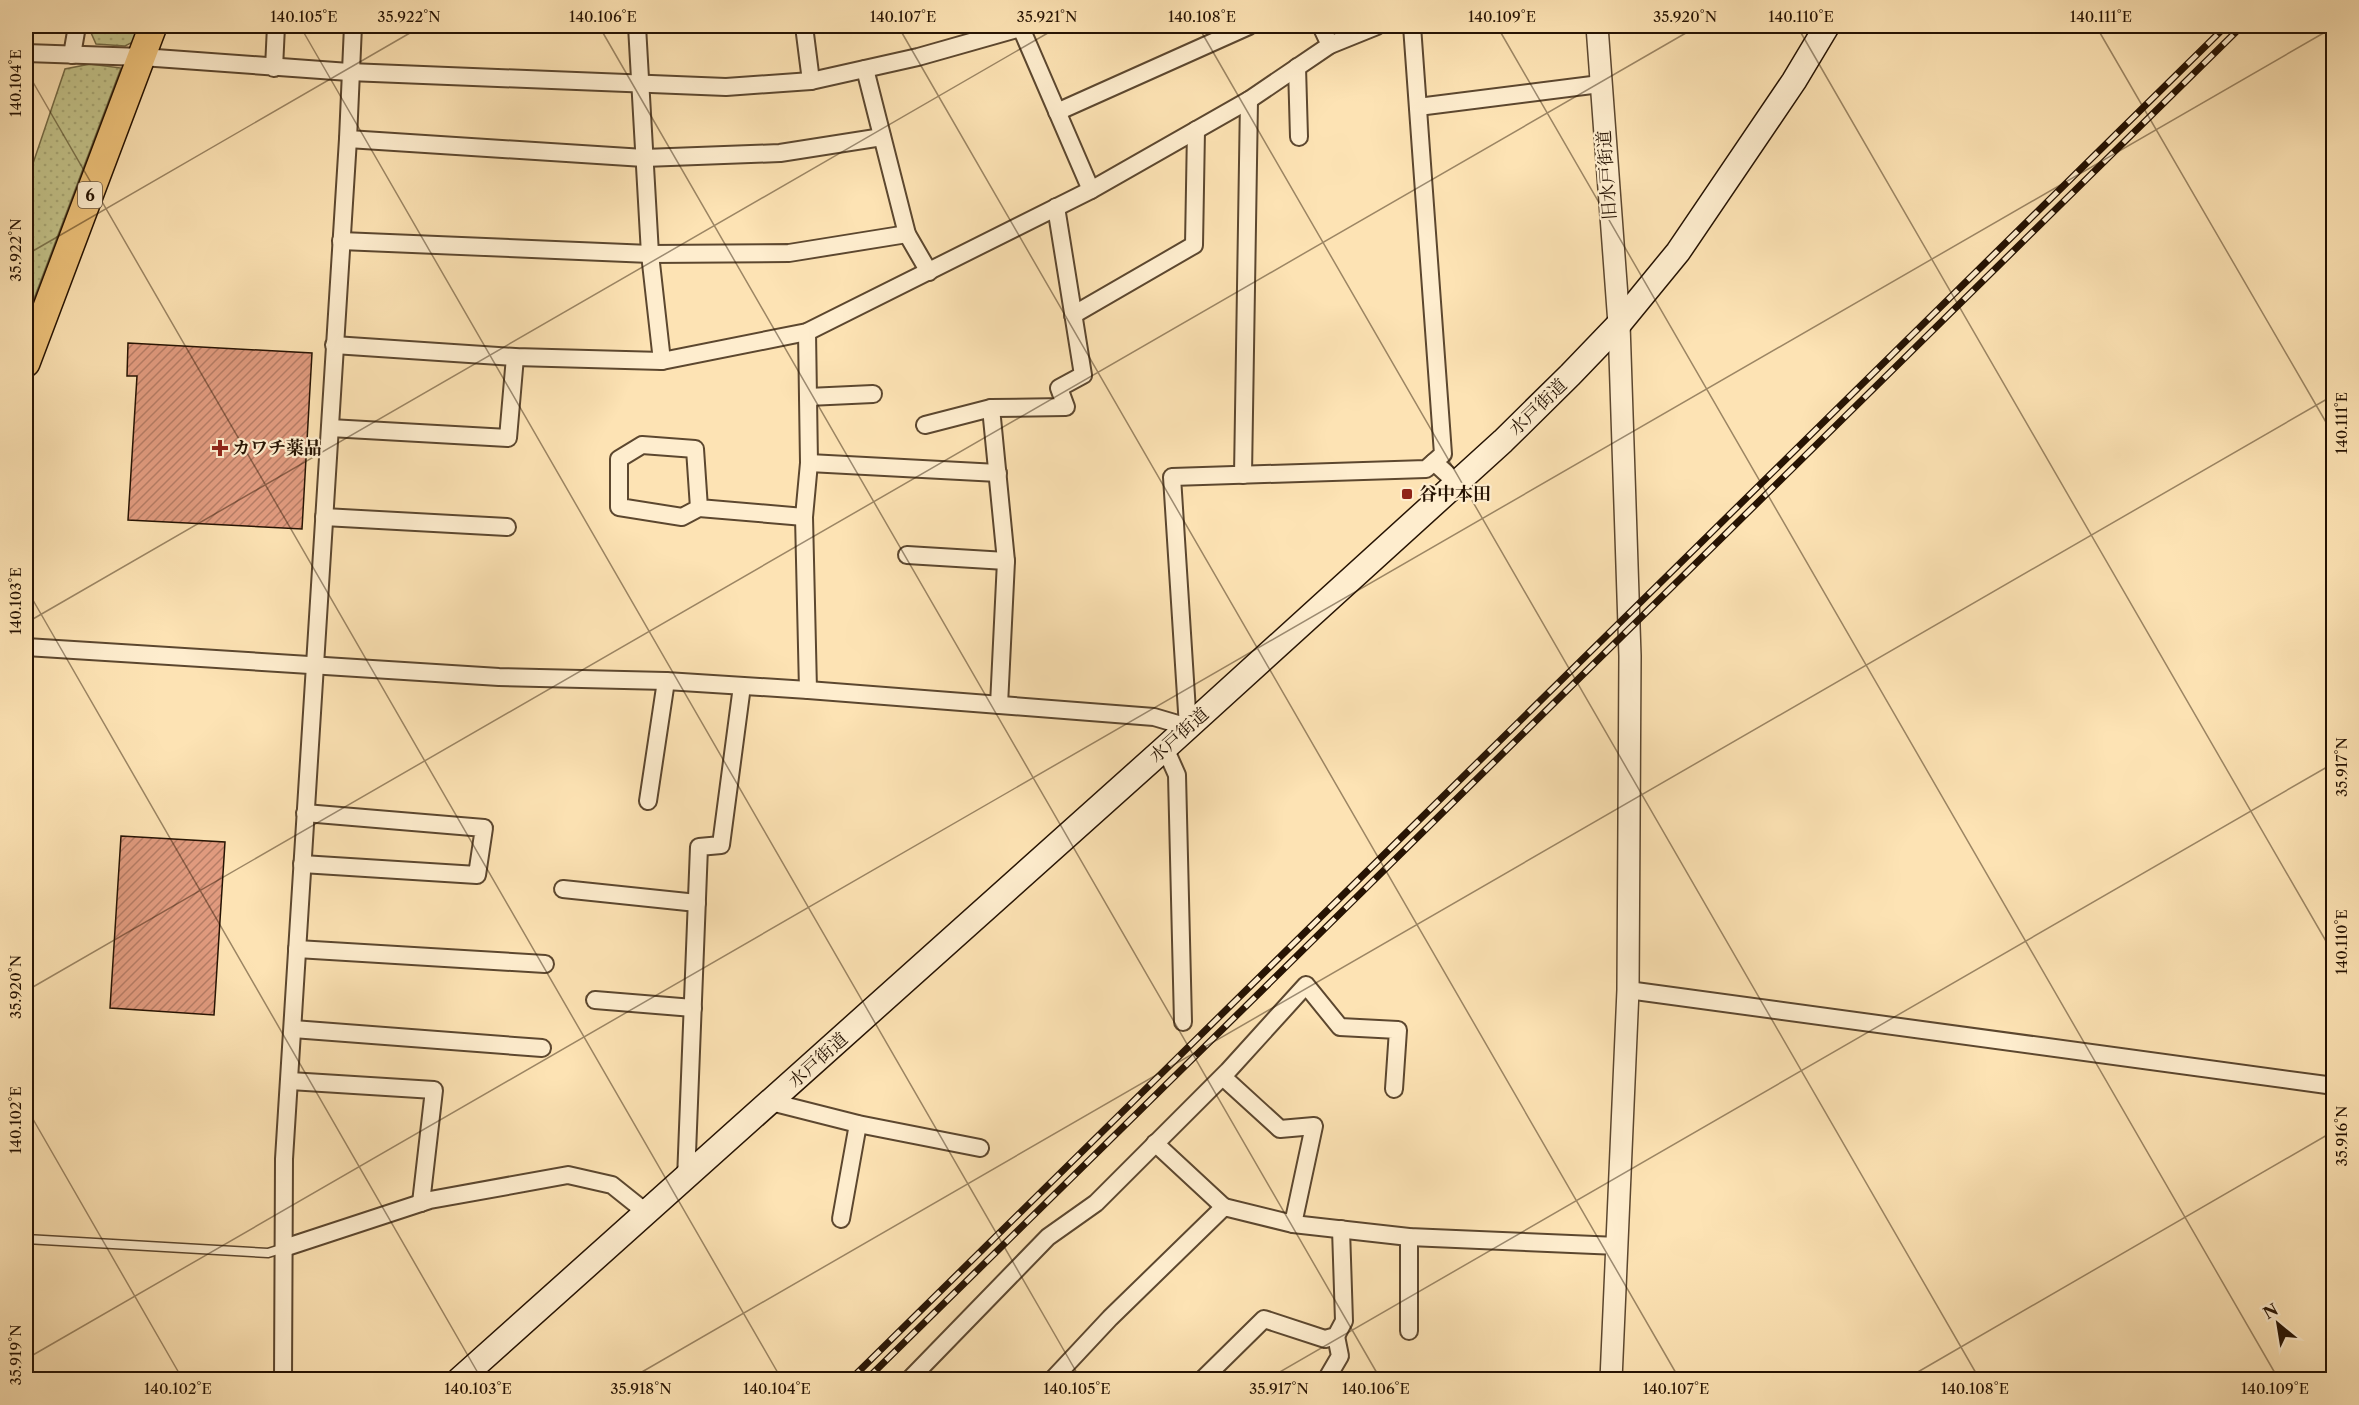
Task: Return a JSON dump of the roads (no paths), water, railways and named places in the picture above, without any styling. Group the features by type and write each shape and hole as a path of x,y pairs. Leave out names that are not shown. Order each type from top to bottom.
{"highway":[{"name":"6","path":"26,363 153,26"}],"main road":[{"name":"水戸街道","path":"459,1380 1165,748 1545,400 1619,324 1678,252 1794,81 1827,26"}],"street":[{"path":"72,55 77,26"},
{"path":"274,68 276,26"},
{"path":"283,1380 284,1159 291,1081 353,26"},
{"path":"637,26 650,254 662,361"},
{"path":"804,26 811,81"},
{"path":"26,53 142,57 349,72 726,87 811,81 865,69 1024,26 1091,190"},
{"path":"1058,112 1249,26"},
{"path":"1321,26 1330,45"},
{"path":"334,345 515,357 662,361 807,332 1091,190 1249,100 1330,45 1377,26"},
{"path":"26,647 499,677 666,681 808,690 1154,717 1188,727 1172,477 1426,469 1443,454 1412,26"},
{"name":"旧水戸街道","path":"1597,26 1619,324 1630,656 1628,990 1611,1380"},
{"path":"1297,67 1299,137"},
{"path":"865,69 907,234 929,272"},
{"path":"1418,107 1600,84"},
{"path":"1243,475 1249,100"},
{"path":"1073,315 1194,245 1196,130"},
{"path":"348,139 644,158 780,153 882,137"},
{"path":"925,425 991,408 1066,407 1059,388 1083,375 1056,207"},
{"path":"341,241 650,254 789,252 907,234"},
{"path":"807,332 808,463 804,518 808,690"},
{"path":"330,428 508,438 515,357"},
{"path":"807,397 873,394"},
{"path":"991,408 1006,561 999,705"},
{"path":"699,508 695,449 642,444 619,459 619,507 682,517 699,508 804,518"},
{"path":"1434,462 1457,483"},
{"path":"808,463 998,472"},
{"path":"324,517 507,527"},
{"path":"907,555 1006,561"},
{"path":"648,801 666,681"},
{"path":"686,1179 699,846 721,845 742,686"},
{"path":"1165,748 1177,775 1183,1022"},
{"path":"302,864 477,875 484,828 305,813"},
{"path":"563,889 697,903"},
{"path":"297,949 545,964"},
{"path":"918,1377 1048,1237 1096,1203 1223,1077 1306,985 1340,1027 1398,1030 1394,1089"},
{"path":"1628,990 2334,1086"},
{"path":"595,1000 693,1008"},
{"path":"293,1029 542,1048"},
{"path":"1223,1077 1280,1129 1314,1126 1293,1224"},
{"path":"291,1081 434,1090 421,1203"},
{"path":"771,1102 858,1124 980,1148"},
{"path":"841,1219 858,1124"},
{"path":"1155,1143 1224,1207 1293,1224 1409,1237 1618,1246"},
{"path":"284,1248 421,1203 568,1174 612,1185 647,1213"},
{"path":"1052,1380 1110,1318 1224,1207"},
{"path":"1326,1380 1340,1356 1336,1336 1344,1321 1341,1229"},
{"path":"1409,1237 1409,1331"},
{"path":"1202,1380 1264,1319 1325,1340 1336,1336"}],"lane":[{"path":"26,1239 268,1253 284,1248"}],"railway":[{"path":"850,1380 2226,26"},
{"path":"866,1380 2242,26"}],"place":[{"name":"カワチ薬品","path":"220,448"},
{"name":"谷中本田","path":"1407,494"}]}
